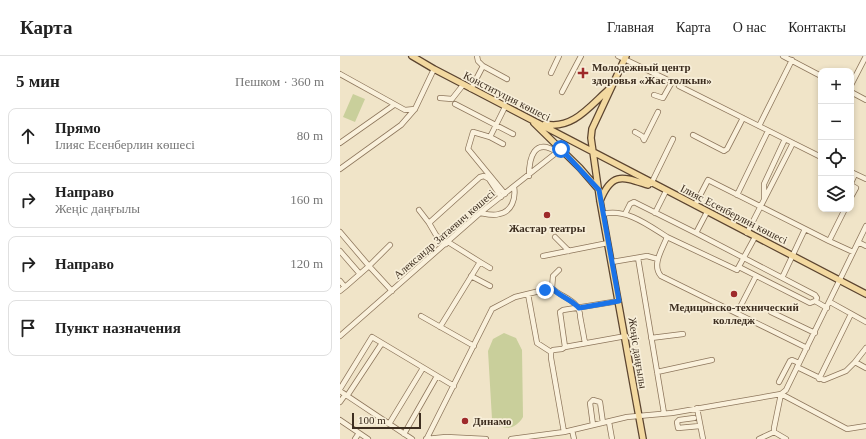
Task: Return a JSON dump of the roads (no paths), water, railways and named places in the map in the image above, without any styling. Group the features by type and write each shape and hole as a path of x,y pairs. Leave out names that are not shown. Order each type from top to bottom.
{"main road":[{"name":"Конституция көшесі","path":"412,56 462,85 593,152"},
{"name":"Жеңіс даңғылы","path":"623,57 592,128 593,152 600,201 626,336 642,439"},
{"path":"537,123 555,126 570,123 611,87"},
{"path":"529,119 599,190"},
{"name":"Ілияс Есенберлин көшесі","path":"593,152 651,184 695,205 866,294"},
{"path":"600,201 611,182 625,177 664,190"}],"street":[{"path":"477,56 478,61 483,66 507,79"},
{"path":"551,73 559,56"},
{"path":"562,92 581,56"},
{"path":"783,56 818,74"},
{"path":"854,79 866,56"},
{"path":"623,57 672,82 663,98 654,95"},
{"path":"759,126 792,60"},
{"path":"471,89 483,66"},
{"path":"340,168 401,125 415,108 434,69"},
{"path":"340,74 405,110 415,108"},
{"path":"440,98 452,99 462,85"},
{"path":"679,86 818,156"},
{"path":"854,94 866,100"},
{"path":"340,143 394,104"},
{"path":"455,104 514,134"},
{"path":"490,137 505,107"},
{"path":"635,132 642,136 644,141 658,112"},
{"path":"693,135 724,151 727,149 744,118"},
{"path":"737,195 768,131"},
{"path":"503,144 490,137 473,132 468,148 505,194"},
{"path":"651,184 673,139"},
{"path":"764,200 764,184 785,139"},
{"path":"747,233 793,143"},
{"path":"528,176 529,162 531,156 536,150 546,148 559,151"},
{"name":"Александр Затаевич көшесі","path":"340,336 480,213 559,151"},
{"path":"854,173 866,179"},
{"path":"429,223 480,177 484,176 489,179 500,197"},
{"path":"695,205 708,180 854,252"},
{"path":"480,213 500,214 508,209 515,196 514,187"},
{"path":"655,212 664,190"},
{"path":"625,214 632,202 655,212 815,295 817,298 815,301"},
{"path":"419,210 436,234 447,243 490,268"},
{"path":"603,214 613,212 625,214 667,237 738,270 755,237"},
{"path":"696,233 707,212"},
{"path":"829,241 844,212"},
{"path":"511,439 543,437 628,417 664,413 781,394 786,390 815,333 866,226"},
{"path":"782,278 805,229"},
{"path":"340,232 392,291"},
{"path":"555,237 569,251"},
{"path":"667,237 658,259 657,269 662,276 807,348"},
{"path":"858,242 866,246"},
{"path":"543,256 608,243"},
{"path":"340,291 369,266 390,245"},
{"path":"340,251 360,274"},
{"path":"612,262 647,256 658,259"},
{"path":"638,258 664,413"},
{"path":"440,327 480,262"},
{"path":"739,267 810,303 815,301 827,308"},
{"path":"558,270 553,276 552,288 557,294 575,303 579,308 585,344"},
{"path":"471,276 490,286"},
{"path":"737,313 756,276"},
{"path":"340,281 345,287"},
{"path":"426,439 492,309 515,297 552,288"},
{"path":"528,294 537,343 551,352 564,432"},
{"path":"565,347 560,312 562,310 619,301"},
{"path":"830,302 866,322"},
{"path":"771,312 815,333"},
{"path":"820,379 851,314"},
{"path":"421,316 474,346"},
{"path":"651,338 683,334"},
{"path":"551,352 565,347 626,336"},
{"path":"412,439 340,390 372,337 454,386"},
{"path":"340,402 382,343"},
{"path":"779,382 790,361 794,360 798,365 820,379 827,380 846,371 856,362 866,348"},
{"path":"657,372 712,360"},
{"path":"856,362 866,368"},
{"path":"388,424 423,368"},
{"path":"404,434 437,376"},
{"path":"781,394 847,429 866,426"},
{"path":"774,432 781,394"},
{"path":"593,425 590,403 593,400 600,402 603,424"},
{"path":"696,408 703,439"},
{"path":"694,418 679,420 677,422 678,428 700,426"},
{"path":"340,420 368,439"},
{"path":"609,422 612,439"},
{"path":"572,430 574,439"},
{"path":"759,439 774,432"},
{"path":"774,432 786,439"},
{"path":"355,439 359,433"},
{"path":"426,439 446,437 486,439"}],"place":[{"name":"Молодежный центр здоровья «Жас толкын»","path":"583,73"},
{"name":"Жастар театры","path":"547,215"},
{"name":"Медицинско-технический колледж","path":"734,294"},
{"name":"Динамо","path":"465,421"}]}
